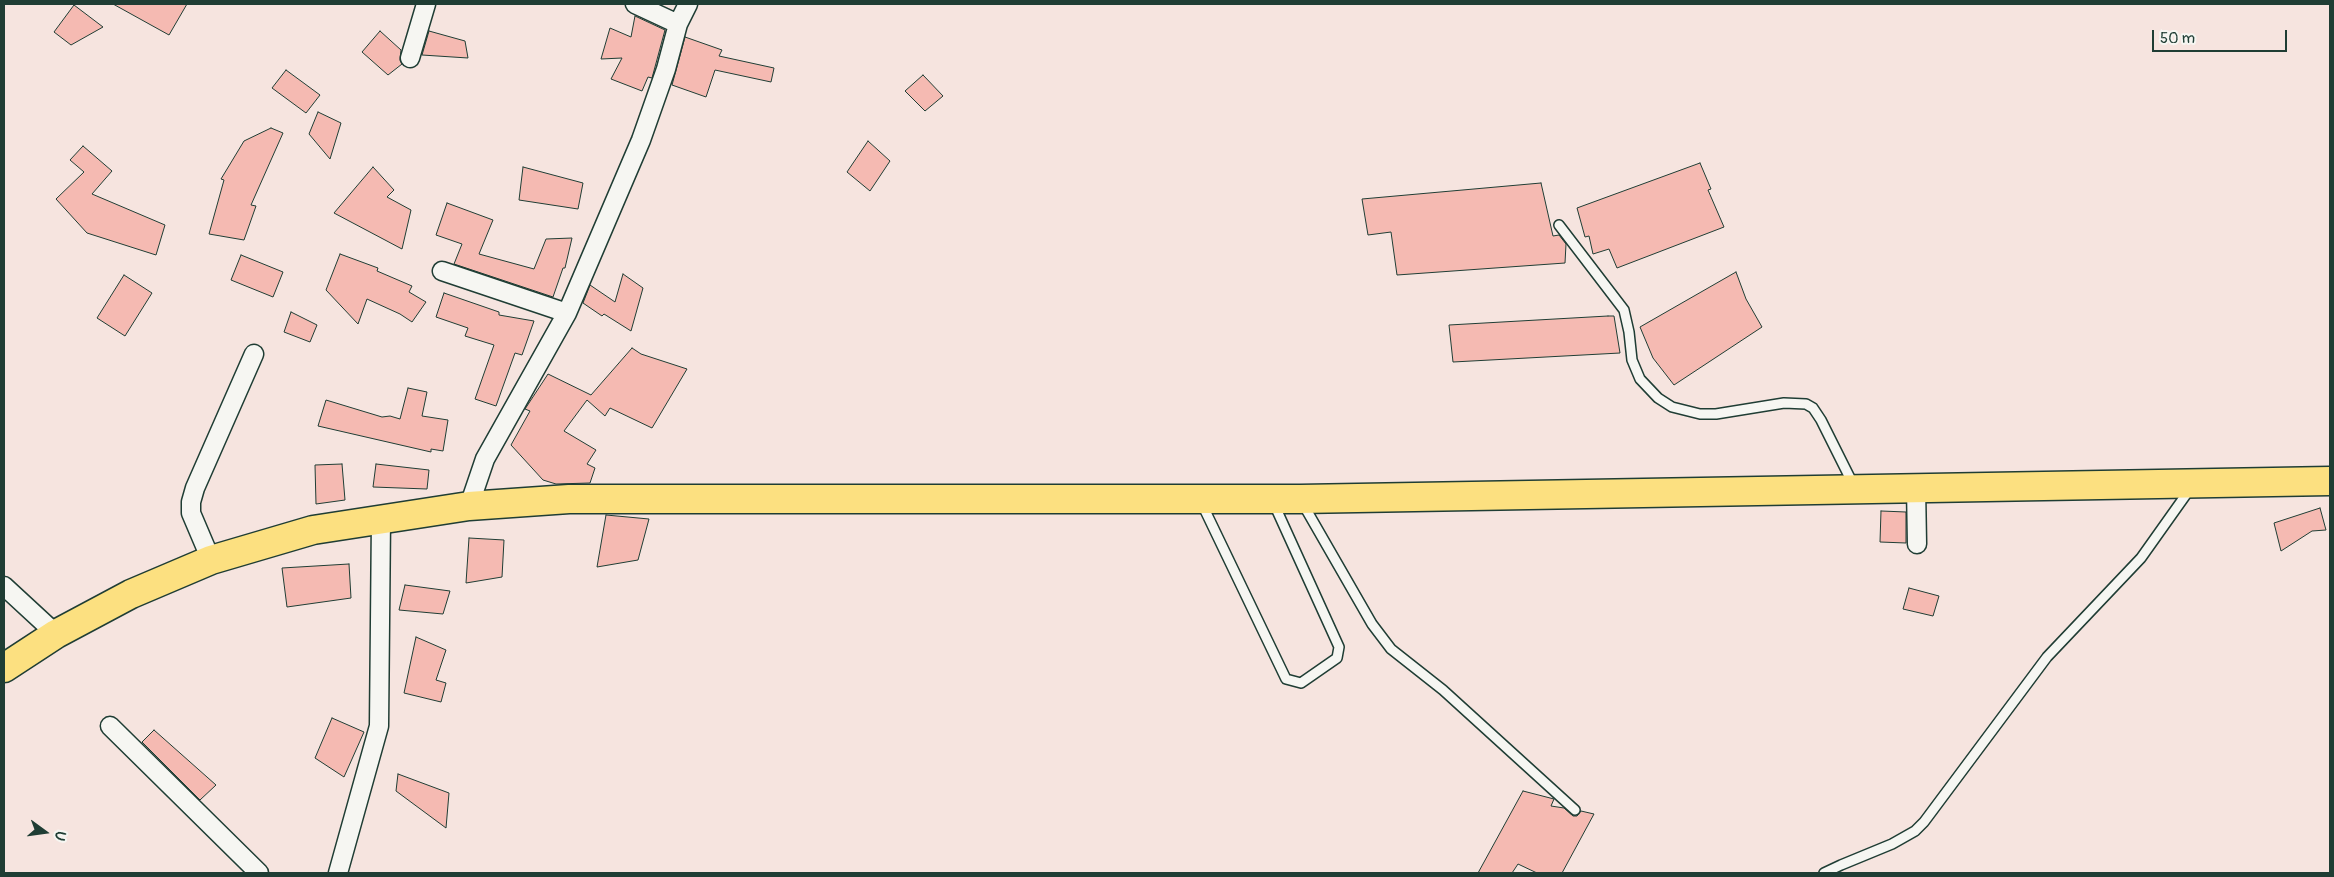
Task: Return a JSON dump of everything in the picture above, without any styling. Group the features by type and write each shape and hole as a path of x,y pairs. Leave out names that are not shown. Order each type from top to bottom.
{"main road":[{"path":"4,668 56,634 131,594 211,560 313,530 468,506 569,499 1300,499 2330,481"}],"street":[{"path":"410,58 426,4"},
{"path":"635,4 678,24"},
{"path":"468,506 489,452 567,312 641,140 666,69 678,24 688,4"},
{"path":"442,271 567,312"},
{"path":"211,560 191,512 191,502 195,488 254,354"},
{"path":"1916,487 1917,544"},
{"path":"338,873 378,726 381,518"},
{"path":"4,586 56,634"},
{"path":"110,726 259,873"}],"lane":[{"path":"1558,225 1624,310 1632,360 1640,379 1658,398 1672,407 1700,414 1716,414 1784,403 1806,404 1813,408 1822,420 1855,488"},
{"path":"1824,873 1840,864 1892,844 1915,831 1924,822 2047,657 2141,558 2194,482"},
{"path":"1199,499 1286,679 1301,683 1336,658 1339,647 1272,499"},
{"path":"1300,499 1372,624 1391,649 1443,690 1575,810"}],"building":[{"path":"113,4 187,4 169,35"},
{"path":"74,5 103,27 71,45 54,32"},
{"path":"635,16 665,30 652,78 648,77 642,91 611,79 622,58 601,59 610,28 631,37"},
{"path":"380,31 401,50 400,60 402,64 388,75 362,52"},
{"path":"429,31 465,41 468,58 422,55"},
{"path":"685,37 722,50 719,56 774,68 771,82 715,70 706,97 672,85"},
{"path":"286,70 320,95 306,113 272,88"},
{"path":"923,75 943,96 925,111 905,91"},
{"path":"318,112 341,123 330,159 309,134"},
{"path":"271,128 283,133 251,205 256,206 244,240 209,234 224,180 221,179 244,141"},
{"path":"868,141 890,161 870,191 847,172"},
{"path":"83,146 112,171 92,194 165,225 156,255 87,233 56,199 84,172 70,160"},
{"path":"1700,163 1711,189 1708,190 1724,227 1617,268 1609,249 1593,254 1589,236 1585,237 1577,208"},
{"path":"373,167 394,190 387,197 411,210 402,249 334,213"},
{"path":"523,167 583,183 578,209 519,200"},
{"path":"1541,183 1553,236 1559,235 1566,244 1565,263 1397,275 1391,232 1368,235 1362,199"},
{"path":"447,203 493,220 479,254 534,269 546,239 572,238 565,268 563,268 553,297 454,264 462,244 436,235"},
{"path":"340,254 378,268 377,271 412,286 409,292 426,302 412,322 400,314 367,299 358,324 326,290"},
{"path":"241,255 283,272 273,297 231,280"},
{"path":"1736,272 1746,299 1762,327 1674,385 1653,358 1640,327"},
{"path":"623,274 643,288 631,331 604,314 602,316 583,303 590,285 615,302"},
{"path":"124,275 152,293 125,336 97,318"},
{"path":"444,293 499,312 499,315 534,321 522,355 515,353 496,406 475,399 494,345 465,336 468,328 436,317"},
{"path":"291,312 317,325 310,342 284,332"},
{"path":"1614,316 1620,353 1453,362 1449,325"},
{"path":"632,348 641,354 687,369 652,428 610,408 605,416 587,400 564,431 596,450 587,464 595,468 590,483 556,484 543,480 511,445 530,411 525,409 548,374 591,395"},
{"path":"408,388 427,392 422,416 448,420 443,451 431,449 431,452 318,426 326,400 382,417 390,416 400,419"},
{"path":"342,464 345,500 316,504 315,465"},
{"path":"376,464 429,470 427,489 373,487"},
{"path":"2320,508 2326,530 2312,531 2281,551 2274,523"},
{"path":"1881,511 1906,512 1906,543 1880,542"},
{"path":"606,515 649,519 638,560 597,567"},
{"path":"469,538 504,540 502,577 466,583"},
{"path":"349,564 351,598 287,607 282,568"},
{"path":"405,585 450,591 443,614 399,610"},
{"path":"1909,588 1939,596 1933,616 1903,609"},
{"path":"416,637 446,650 436,680 446,683 441,702 404,693"},
{"path":"332,718 364,732 344,777 315,758"},
{"path":"154,730 216,785 200,800 142,742"},
{"path":"398,774 449,793 446,828 396,791"},
{"path":"1523,791 1554,799 1551,806 1564,808 1573,816 1577,816 1581,811 1594,814 1562,873 1537,873 1518,864 1512,873 1478,873"}]}
